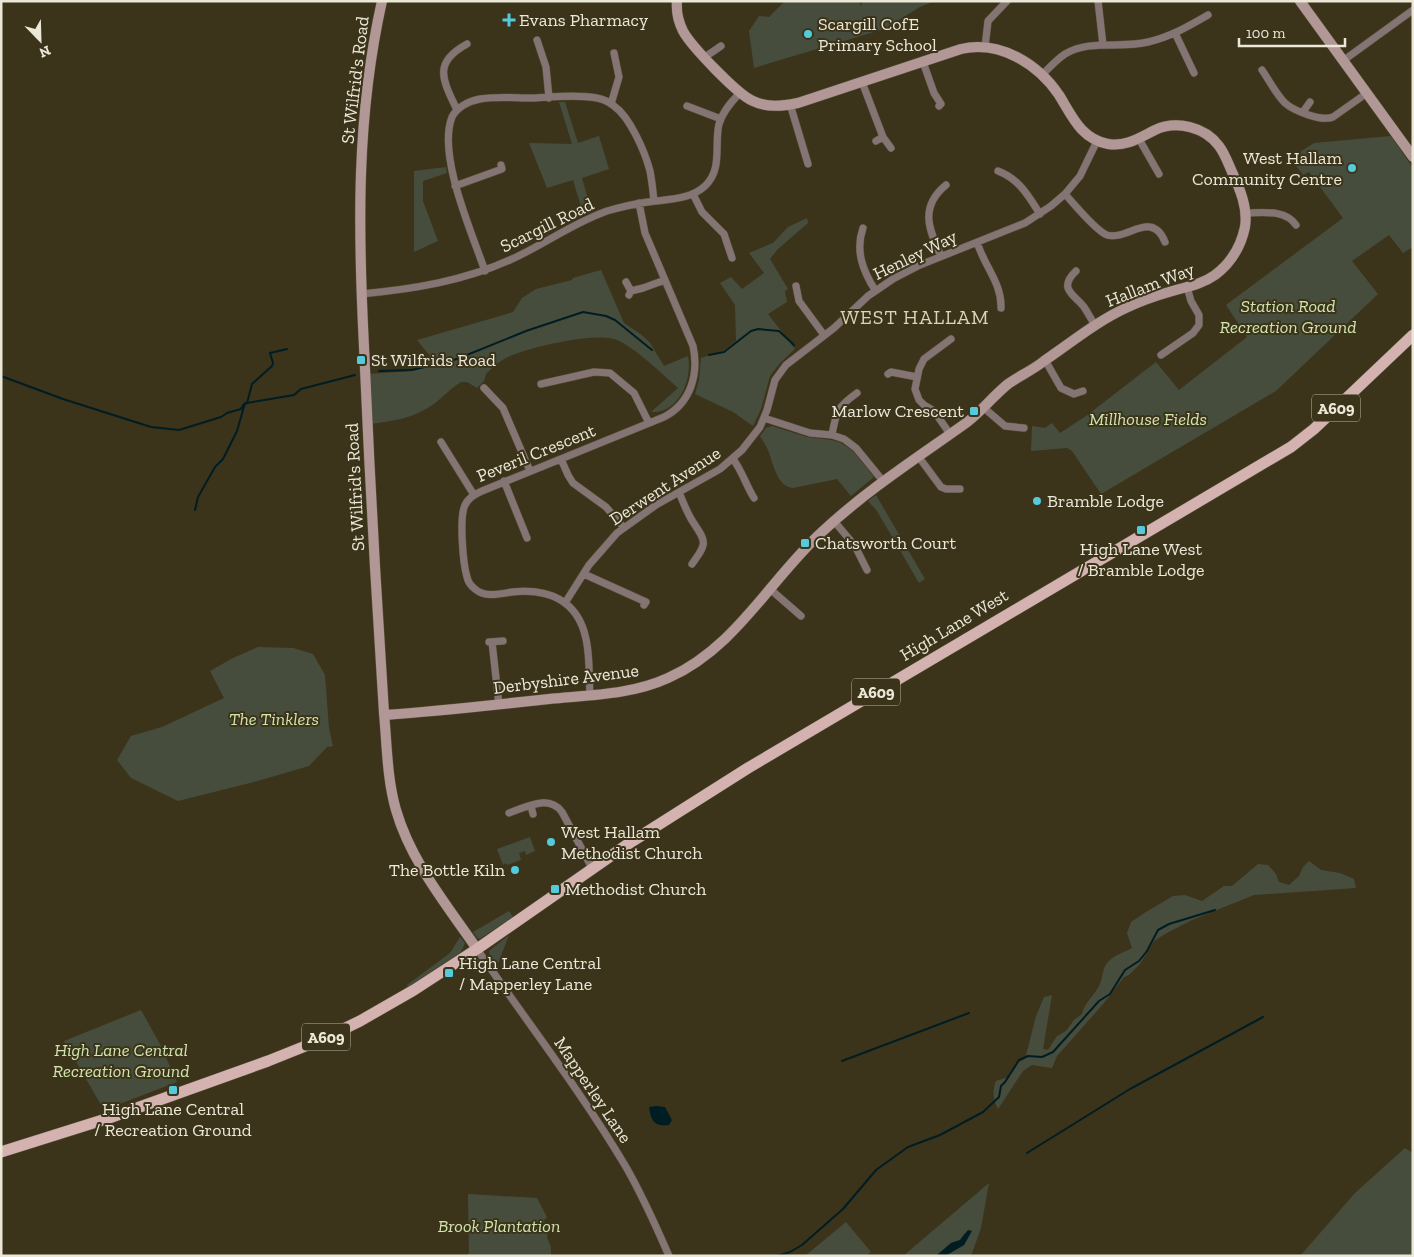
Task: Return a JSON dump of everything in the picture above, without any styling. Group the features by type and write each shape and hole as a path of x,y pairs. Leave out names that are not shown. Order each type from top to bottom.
{"main road":[{"name":"High Lane West","path":"477,949 592,868 748,768 1291,447 1314,429 1413,335"},
{"name":"A609","path":"1,1152 109,1118 323,1039 360,1021 414,990 477,949"}],"street":[{"name":"St Wilfrid's Road","path":"382,1 365,108 360,178 359,252 378,626 391,790 402,827 417,861 477,949"},
{"path":"677,1 678,17 690,41 750,100 763,104 790,104 961,49 984,47 1012,55 1042,75 1056,91 1078,126 1087,135 1098,141"},
{"path":"984,47 988,21 1007,1"},
{"path":"1098,1 1104,45"},
{"path":"1300,1 1413,157"},
{"path":"1344,60 1413,10"},
{"path":"1042,75 1054,62 1067,53 1082,47 1139,44 1175,33 1208,15"},
{"path":"1175,33 1194,73"},
{"path":"537,40 537,49 547,71 549,98"},
{"path":"457,110 446,84 444,66 451,53 467,44"},
{"path":"705,57 721,46"},
{"path":"611,104 619,77 613,57"},
{"path":"923,62 934,93 941,104 939,106"},
{"path":"1262,70 1283,101 1319,119 1329,119 1367,92"},
{"path":"862,82 880,139 891,148"},
{"path":"732,258 732,243 702,212 694,194 705,186 714,172 717,161 718,129 721,119 740,92"},
{"path":"485,270 455,186 451,168 449,141 451,121 457,110 468,103 482,99 593,97 611,104 626,117 644,153 650,171 654,201"},
{"path":"1303,112 1310,102"},
{"path":"790,104 808,151 808,164"},
{"path":"687,106 698,106 721,119"},
{"name":"Hallam Way","path":"883,482 984,408 1009,384 1095,325 1136,304 1161,294 1201,283 1212,277 1231,259 1241,240 1245,227 1245,213 1241,194 1227,161 1217,144 1208,135 1193,128 1174,125 1157,130 1128,143 1115,144 1098,141"},
{"path":"1139,139 1159,174"},
{"name":"Henley Way","path":"764,418 773,386 780,370 876,290 900,275 941,256 1025,223 1040,214 1065,194 1080,176 1098,141"},
{"path":"455,186 502,169 501,165"},
{"path":"1003,170 1021,185 1040,214"},
{"path":"941,187 934,199 928,218 930,231 941,256"},
{"name":"Scargill Road","path":"361,294 424,287 458,279 525,253 590,218 639,203 673,200 694,194"},
{"path":"1065,194 1098,229 1113,240 1141,227 1162,230 1165,242"},
{"name":"Peveril Crescent","path":"590,696 586,639 577,616 565,603 554,596 540,591 492,595 479,592 472,586 466,574 462,517 465,505 474,495 670,414 683,402 691,388 694,372 693,346 645,233 639,203"},
{"path":"1245,213 1285,215 1295,220"},
{"path":"859,233 862,266 876,290"},
{"path":"977,242 984,261 1000,290 1003,304"},
{"path":"1076,271 1065,285 1073,297 1084,307 1095,325"},
{"path":"626,282 630,292 665,280"},
{"path":"1161,356 1202,326 1191,301 1188,287"},
{"path":"795,292 802,306 824,335"},
{"path":"950,339 924,359 917,377 915,389 917,397 924,405 936,413 950,434"},
{"path":"1045,360 1062,388 1079,395"},
{"path":"541,384 552,377 594,372 610,373 634,393 649,423"},
{"path":"888,374 891,372 917,377"},
{"path":"484,388 491,400 504,410 530,471"},
{"path":"832,435 837,411 845,401 857,393"},
{"path":"984,408 1005,426 1024,428"},
{"path":"764,418 815,434 832,435 844,439 856,448 883,482"},
{"name":"Derwent Avenue","path":"565,603 604,547 624,528 656,505 712,474 733,459 750,442 764,418"},
{"path":"441,442 474,495"},
{"path":"918,456 938,484 949,492 960,489"},
{"path":"561,459 573,483 606,507 624,528"},
{"path":"733,459 743,474 754,498"},
{"path":"504,481 527,528 527,538"},
{"name":"Derbyshire Avenue","path":"385,715 590,696 620,692 670,678 694,665 733,632 817,536 883,482"},
{"path":"679,492 703,538 701,551 692,564"},
{"path":"834,521 855,546 866,570"},
{"path":"584,574 646,602 644,606"},
{"path":"770,589 792,602 801,616"},
{"path":"499,705 490,642 503,641"},
{"path":"509,813 547,802 560,809 592,868"},
{"path":"530,806 533,814"},
{"name":"Mapperley Lane","path":"477,949 600,1124 627,1169 669,1256"}],"green space":[{"name":"Scargill CofE Primary School","path":"785,1 859,1 861,6 861,1 935,1 920,7 884,29 754,68 749,31 759,16 769,17"},
{"path":"559,102 565,102 578,143 599,136 609,169 582,178 591,210 583,213 573,180 547,188 529,143 572,144"},
{"name":"Station Road Recreation Ground","path":"1391,136 1413,168 1413,247 1403,253 1389,235 1352,261 1378,294 1276,391 1101,494 1072,451 1067,448 1031,451 1032,426 1045,428 1052,423 1060,433 1086,416 1156,362 1179,390 1247,337 1226,305 1343,218 1309,172 1303,175 1290,158 1314,143"},
{"path":"446,167 447,173 423,181 423,201 438,241 414,252 414,171"},
{"path":"807,218 808,223 778,249 770,259 788,289 785,291 787,302 768,314 795,349 770,376 761,409 753,426 733,412 695,394 699,380 701,358 723,351 736,341 735,305 720,283 731,277 742,289 764,273 749,253 773,243 788,227"},
{"path":"601,270 624,323 650,343 664,366 688,356 689,365 686,385 676,401 669,407 661,411 651,412 678,388 625,344 607,338 594,338 560,342 513,355 492,368 477,388 467,382 461,382 434,404 419,413 396,420 371,424 369,374 412,371 430,356 417,340 513,312 522,298 536,289"},
{"path":"772,426 807,437 841,443 853,451 874,477 851,496 837,479 793,488 788,487 776,474 768,450 760,436 766,428"},
{"path":"876,495 925,579 919,583 877,511 868,501"},
{"name":"The Tinklers","path":"258,647 293,648 313,654 325,675 329,728 333,746 327,747 309,766 178,801 131,778 117,760 131,736 162,727 224,698 210,671"},
{"path":"530,837 535,851 526,855 525,851 519,853 521,860 503,865 497,849"},
{"path":"1309,861 1321,870 1340,873 1354,879 1356,888 1254,895 1192,920 1165,934 1154,941 1140,964 1129,975 1124,977 1104,1003 1057,1056 1052,1068 1032,1065 1023,1071 998,1109 994,1095 996,1081 1008,1079 1019,1062 1025,1059 1036,1016 1044,997 1052,995 1043,1049 1048,1050 1057,1036 1066,1031 1074,1020 1082,1014 1085,1006 1100,984 1106,964 1116,956 1132,948 1127,933 1131,922 1173,896 1185,895 1202,901 1224,886 1232,886 1258,864 1268,865 1276,874 1279,882 1289,885 1299,876 1303,867"},
{"path":"509,911 513,917 478,939 473,932"},
{"path":"509,935 496,969 490,960 489,951"},
{"path":"460,937 465,943 461,952 408,987 407,985 450,953"},
{"path":"477,958 485,967 460,968"},
{"name":"High Lane Central Recreation Ground","path":"141,1010 161,1046 177,1082 104,1110 64,1041"},
{"path":"1405,1148 1413,1153 1413,1256 1300,1256 1355,1193"},
{"path":"989,1183 981,1228 971,1256 945,1256 964,1245 971,1231 964,1234 960,1240 951,1243 936,1256 903,1256"},
{"name":"Brook Plantation","path":"468,1194 537,1198 547,1217 544,1220 551,1247 551,1256 466,1256 469,1253"},
{"path":"846,1222 871,1252 866,1256 805,1256"}],"water":[{"path":"649,1107 665,1107 672,1120 669,1125 660,1125 654,1122"},
{"path":"968,1230 972,1231 964,1245 945,1256 936,1256 951,1243 960,1240"}],"waterway":[{"path":"379,371 412,370 457,359 526,331 583,312 606,316 615,320 652,350"},
{"path":"709,355 724,352 751,331 758,329 779,331 794,345"},
{"path":"1,376 63,399 151,427 179,430 241,409 247,403 252,384 272,366 270,353 287,349"},
{"path":"247,403 294,395 301,389 355,375"},
{"path":"195,510 198,497 215,467 223,459 237,431 245,403"},
{"path":"777,1256 790,1252 802,1245 843,1209 876,1170 908,1147 940,1135 983,1112 999,1097 1001,1086 1019,1060 1028,1056 1042,1057 1053,1052 1099,1001 1110,994 1125,970 1139,961 1147,951 1158,930 1169,924 1215,910"},
{"path":"842,1061 969,1013"},
{"path":"1027,1153 1130,1089 1263,1017"}],"place":[{"name":"Evans Pharmacy","path":"509,20"},
{"name":"Scargill CofE Primary School","path":"808,34"},
{"name":"West Hallam Community Centre","path":"1352,168"},
{"name":"St Wilfrids Road","path":"361,360"},
{"name":"Marlow Crescent","path":"974,411"},
{"name":"Bramble Lodge","path":"1037,501"},
{"name":"High Lane West / Bramble Lodge","path":"1141,530"},
{"name":"Chatsworth Court","path":"805,543"},
{"name":"West Hallam Methodist Church","path":"551,842"},
{"name":"The Bottle Kiln","path":"515,870"},
{"name":"Methodist Church","path":"555,889"},
{"name":"High Lane Central / Mapperley Lane","path":"449,973"},
{"name":"High Lane Central / Recreation Ground","path":"173,1090"}],"district":[{"name":"WEST HALLAM","path":"915,317"}],"park label":[{"name":"Millhouse Fields","path":"1148,419"}]}
